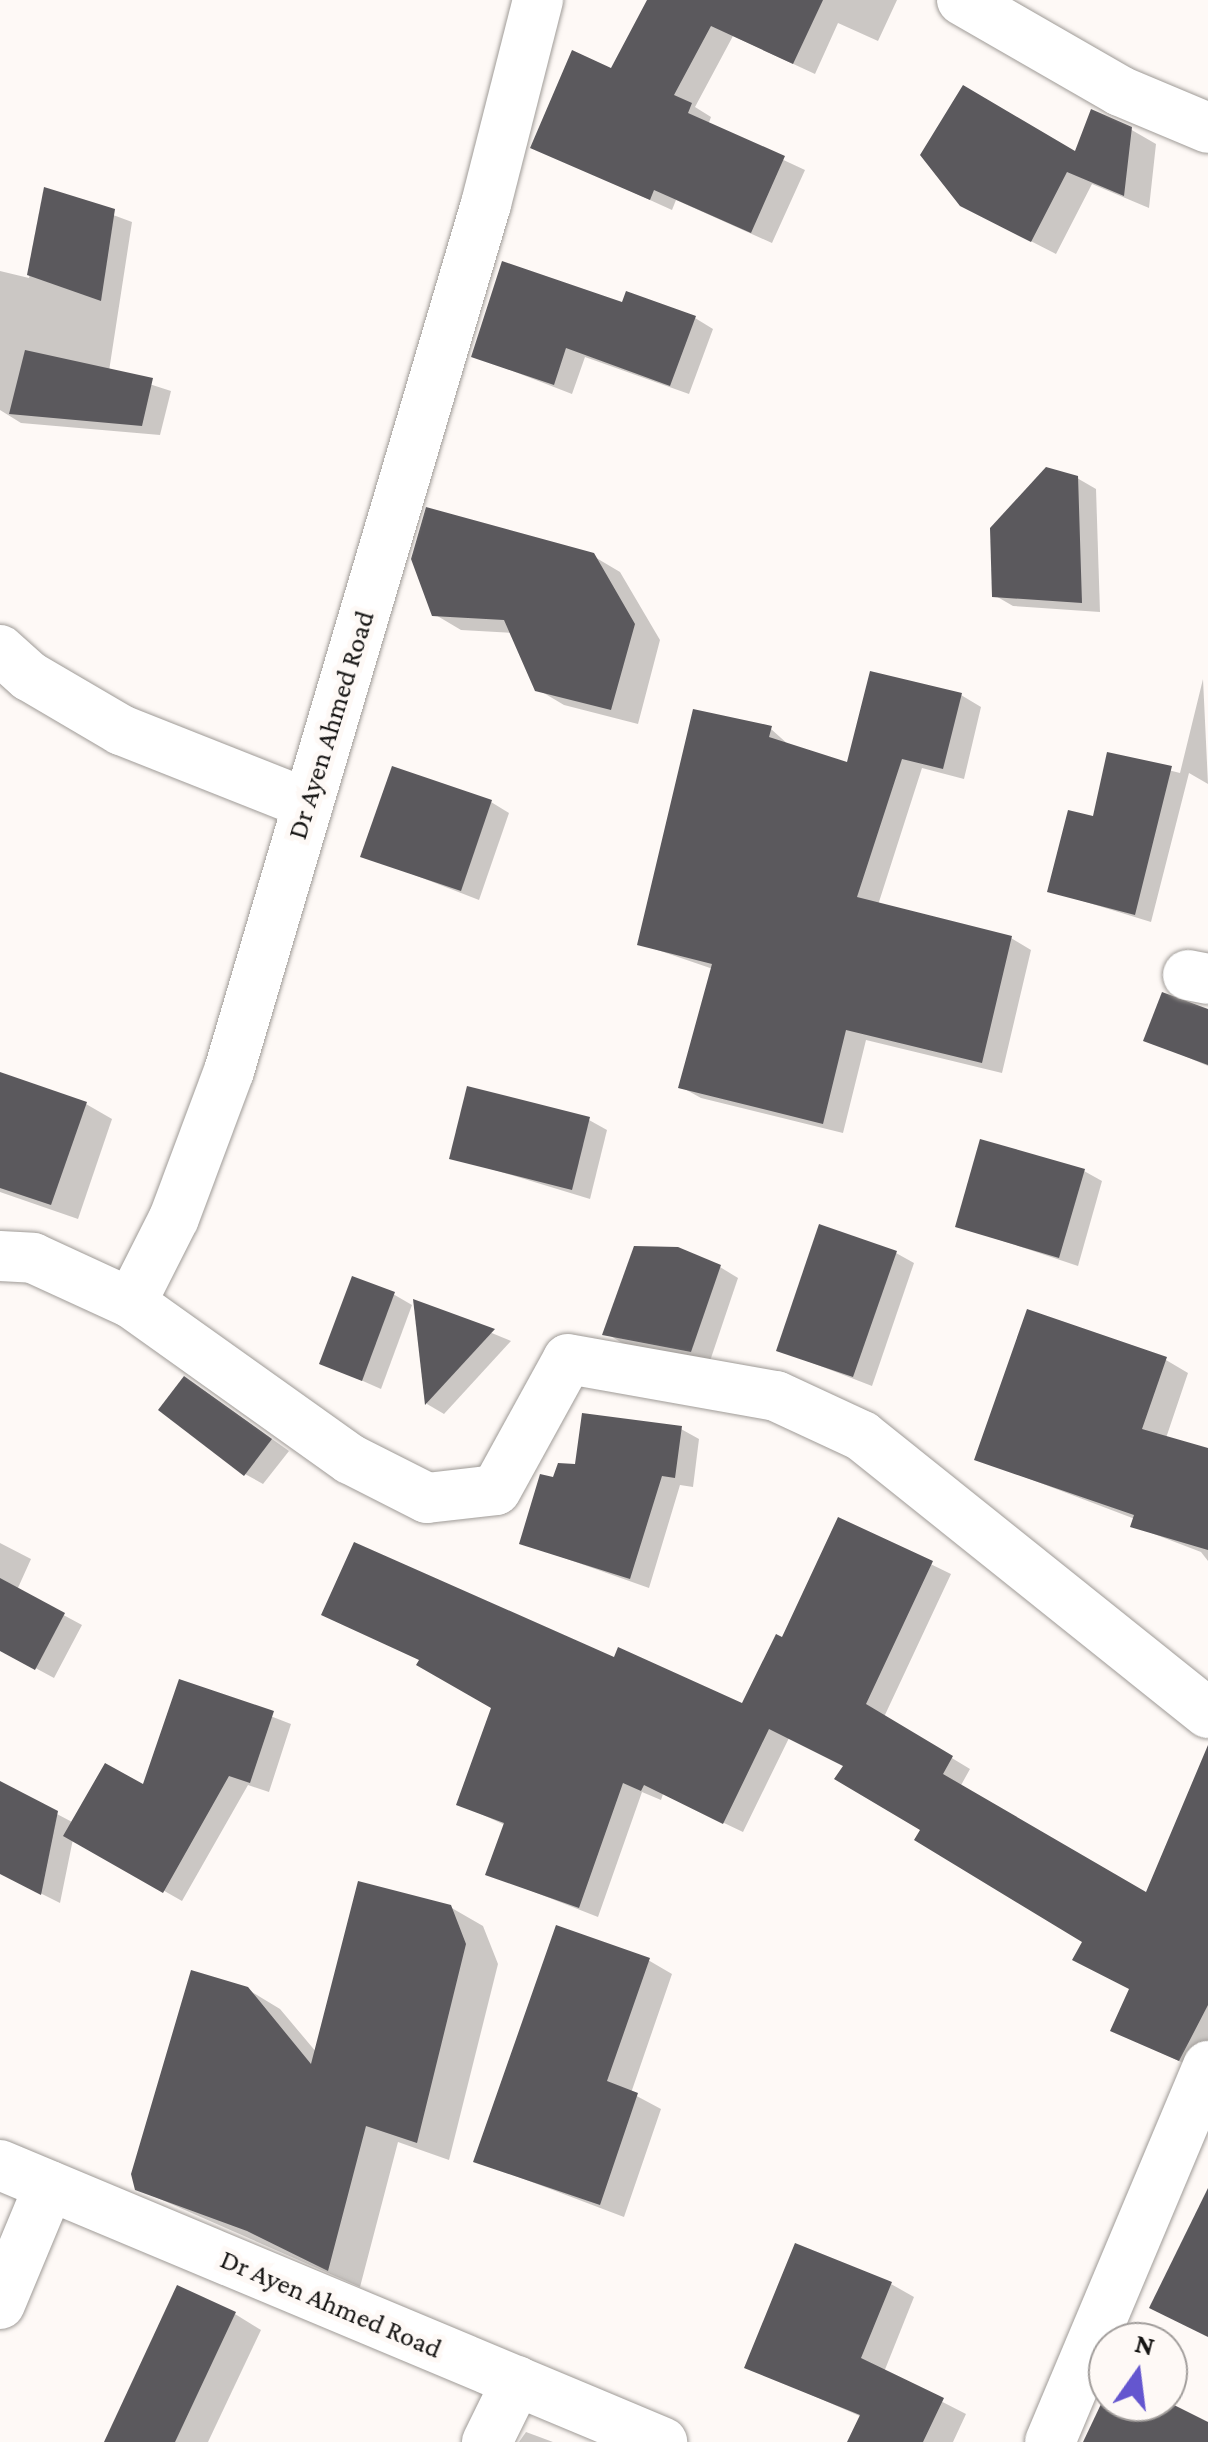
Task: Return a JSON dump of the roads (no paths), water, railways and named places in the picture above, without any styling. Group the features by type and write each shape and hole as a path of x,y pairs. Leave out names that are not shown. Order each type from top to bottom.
{"street":[{"name":"Dr Ayen Ahmed Road","path":"131,1303 174,1218 228,1071 486,204 538,0"},
{"path":"962,0 1120,91 1208,128"},
{"path":"0,650 29,676 121,730 308,804"},
{"path":"0,1256 33,1258 131,1303 350,1460 427,1498 496,1490 568,1359 776,1396 862,1436 1208,1713"},
{"path":"1050,2442 1208,2066"},
{"name":"Dr Ayen Ahmed Road","path":"0,2165 662,2442"},
{"path":"0,2304 49,2186"},
{"path":"487,2442 517,2381"}]}
